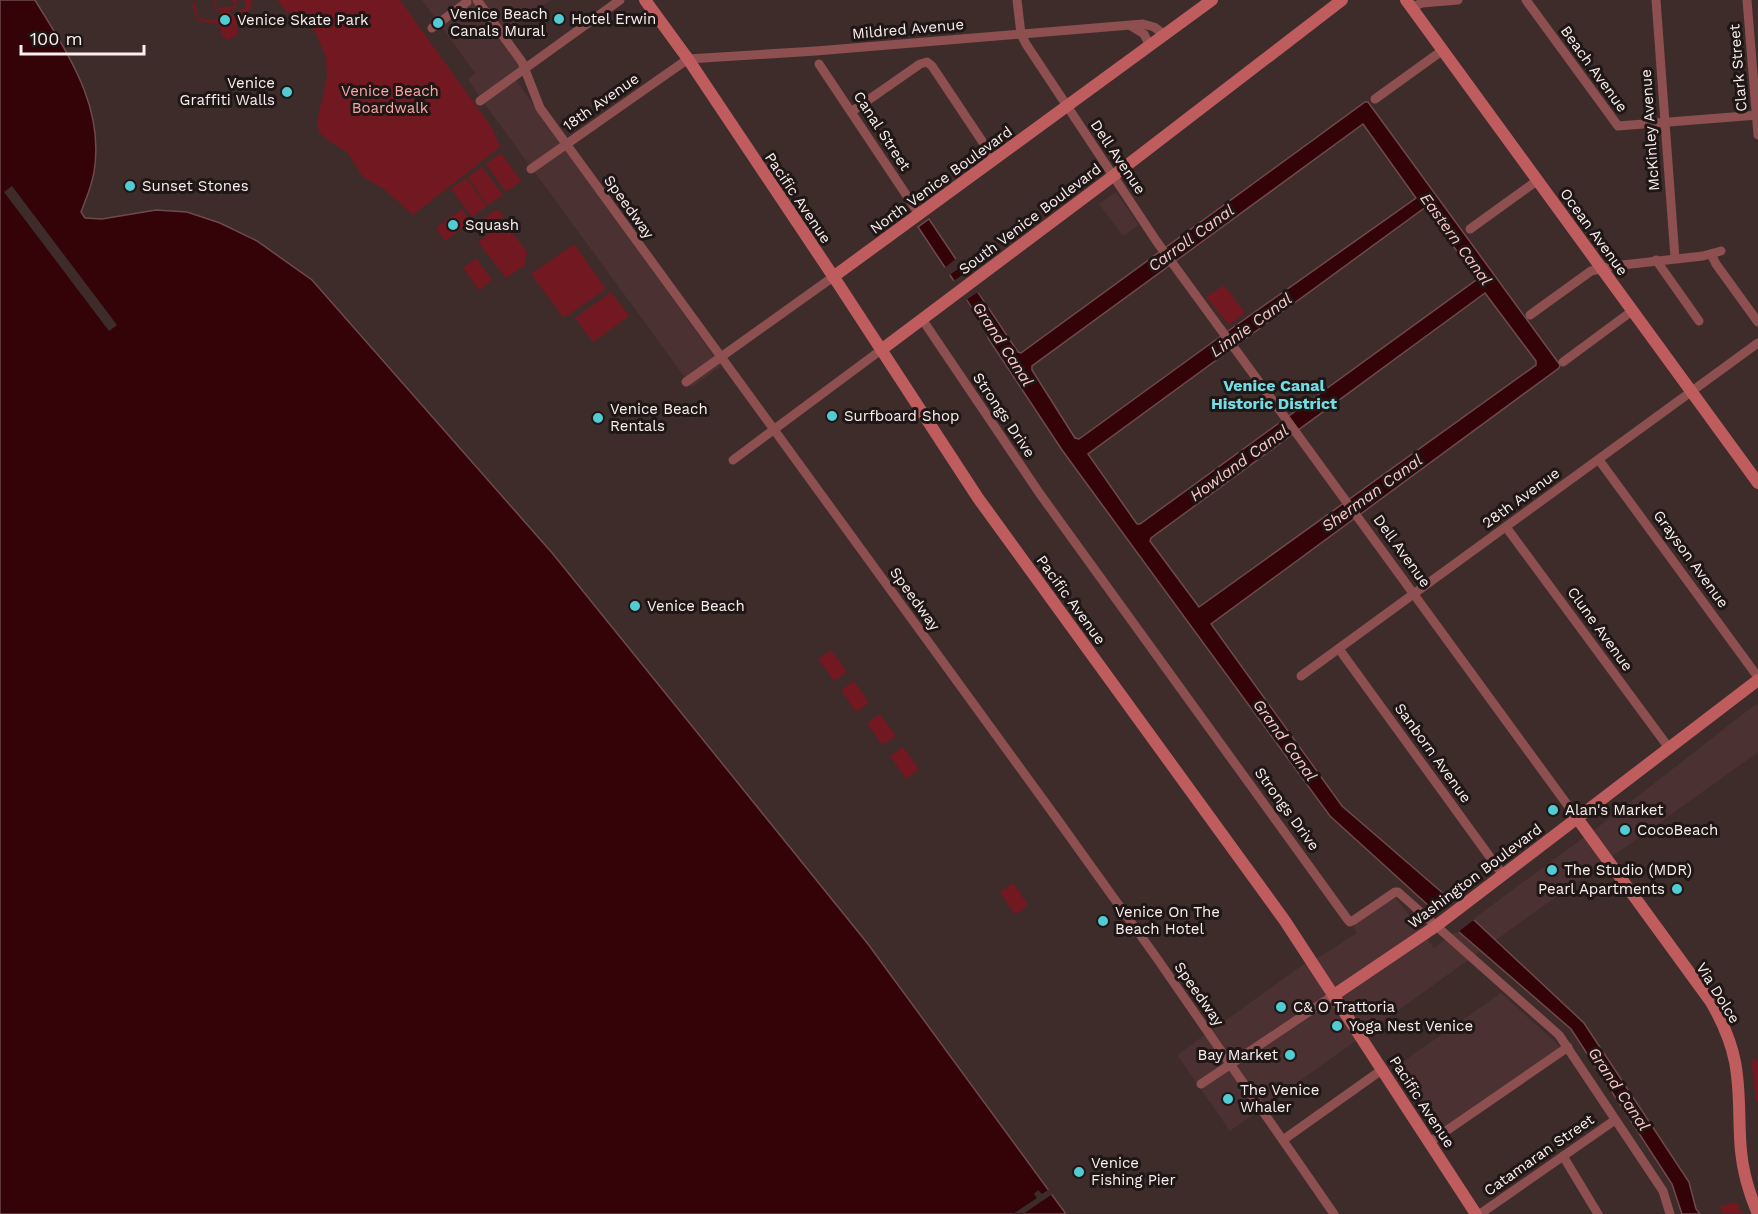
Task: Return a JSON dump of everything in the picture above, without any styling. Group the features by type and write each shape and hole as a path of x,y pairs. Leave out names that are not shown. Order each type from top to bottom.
{"main road":[{"name":"Pacific Avenue","path":"645,0 688,59 978,498 1261,885 1478,1214"},
{"name":"North Venice Boulevard","path":"833,277 1212,0"},
{"name":"South Venice Boulevard","path":"881,350 1342,0"},
{"name":"Ocean Avenue","path":"1409,4 1758,483"},
{"name":"Washington Boulevard","path":"1334,995 1440,923 1758,678"},
{"name":"Via Dolce","path":"1576,818 1710,1002 1722,1022 1732,1050 1738,1078 1742,1163 1758,1214"}],"street":[{"name":"Speedway","path":"477,0 522,62 540,108 565,145 1156,957 1283,1140 1330,1213"},
{"path":"480,101 620,0"},
{"path":"1017,0 1021,34"},
{"path":"1409,4 1458,0"},
{"name":"Beach Avenue","path":"1526,0 1618,126 1664,122"},
{"name":"McKinley Avenue","path":"1656,0 1675,258"},
{"name":"Clark Street","path":"1747,0 1758,135"},
{"path":"432,28 467,2"},
{"name":"Mildred Avenue","path":"688,59 826,51 1149,25 1165,35"},
{"path":"1131,26 1144,34 1150,46"},
{"name":"Dell Avenue","path":"1021,34 1161,247 1576,818"},
{"path":"1376,99 1443,50"},
{"name":"18th Avenue","path":"531,169 688,59"},
{"path":"851,112 927,62 932,66 994,159"},
{"name":"Canal Street","path":"819,64 919,214"},
{"path":"1664,122 1757,115"},
{"path":"1470,229 1538,180"},
{"path":"1530,315 1591,271 1716,253 1716,264 1758,322"},
{"path":"1656,260 1699,321"},
{"name":"North Venice Boulevard","path":"686,382 833,277"},
{"path":"1563,362 1632,311"},
{"name":"Strongs Drive","path":"922,319 1040,494 1348,920 1350,922 1354,920 1398,892 1440,923 1559,1035 1663,1191 1670,1214"},
{"name":"28th Avenue","path":"1301,676 1758,343"},
{"name":"South Venice Boulevard","path":"733,460 881,350"},
{"name":"Grayson Avenue","path":"1599,460 1758,678"},
{"name":"Clune Avenue","path":"1506,526 1669,748"},
{"name":"Sanborn Avenue","path":"1339,649 1503,875"},
{"name":"Washington Boulevard","path":"1201,1084 1334,995"},
{"path":"1430,1142 1568,1047"},
{"path":"1283,1140 1383,1069"},
{"name":"Catamaran Street","path":"1478,1214 1615,1120"},
{"path":"1563,1156 1598,1214"}],"shaded area":[{"path":"422,0 551,0 501,36 520,63 517,82 721,366 692,387 484,103 468,79 475,73"},
{"path":"1116,192 1139,225 1123,236 1099,204"},
{"path":"1756,704 1758,707 1758,752 1230,1131 1177,1055 1304,964 1357,933 1353,925 1395,897 1434,948 1602,824"},
{"path":"1501,993 1562,1048 1437,1134 1394,1068"}],"green space":[{"name":"Venice Skate Park","path":"194,0 198,17 205,20 221,18 220,10 215,10 212,0 215,0 219,8 233,6 235,3 232,0 237,0 236,8 229,11 232,16 246,8 244,0 251,0 251,4 247,14 236,24 237,35 228,40 221,35 220,26 197,19 192,5"},
{"name":"Venice Beach Boardwalk","path":"277,0 400,0 492,128 500,147 413,215 384,189 363,177 347,152 319,132 317,123 327,76 326,58 315,31 285,10"},
{"path":"501,153 521,181 506,192 486,164"},
{"path":"482,167 503,195 488,205 468,177"},
{"path":"466,178 487,206 472,217 451,189"},
{"name":"Squash","path":"462,209 471,222 445,241 436,228"},
{"path":"497,209 504,217 484,231 479,222"},
{"path":"504,222 527,252 525,265 506,278 478,242"},
{"path":"574,244 606,289 564,318 531,274"},
{"path":"476,258 492,280 479,290 463,268"},
{"path":"1224,285 1245,313 1229,325 1206,297"},
{"path":"611,292 629,316 593,342 575,318"},
{"path":"831,650 847,672 834,681 818,659"},
{"path":"854,681 869,703 856,712 841,690"},
{"path":"880,714 896,736 882,745 867,723"},
{"path":"903,747 919,769 906,779 890,756"},
{"path":"1013,883 1028,905 1015,915 1000,892"},
{"path":"1751,1058 1758,1061 1758,1102 1756,1102"},
{"path":"1736,1202 1743,1213 1722,1213 1720,1206"}],"water":[{"path":"0,0 35,0 81,81 94,125 96,148 93,177 81,212 85,218 102,219 156,210 187,212 220,223 257,241 312,280 553,554 868,944 1066,1214 0,1214"},
{"path":"1368,102 1560,365 1559,368 1211,624 1342,806 1474,920 1584,1023 1689,1182 1696,1209 1700,1214 1682,1214 1672,1184 1571,1029 1429,906 1330,816 1062,450 988,338 988,332 918,227 929,219 1018,352 1021,353","holes":["1363,124 1416,198 1079,439 1075,438 1032,370 1032,366","1423,209 1426,209 1476,277 1476,280 1140,524 1137,524 1088,454","1485,293 1536,361 1536,365 1199,607 1150,541 1151,538"]}],"pier":[{"path":"12,186 117,325 109,331 4,192"},
{"path":"957,258 964,265 948,276 943,269"},
{"path":"968,271 996,314 978,292 966,300 982,323 980,324 952,282"},
{"path":"1445,894 1475,919 1457,933 1428,907"},
{"path":"1051,1188 1054,1193 1023,1214 1013,1214 1037,1198 1034,1194 1038,1190 1042,1194"}],"place":[{"name":"Hotel Erwin","path":"559,19"},
{"name":"Venice Skate Park","path":"225,20"},
{"name":"Venice Beach Canals Mural","path":"438,23"},
{"name":"Venice Graffiti Walls","path":"287,92"},
{"name":"Sunset Stones","path":"130,186"},
{"name":"Squash","path":"453,225"},
{"name":"Surfboard Shop","path":"832,416"},
{"name":"Venice Beach Rentals","path":"598,418"},
{"name":"Venice Beach","path":"635,606"},
{"name":"Alan's Market","path":"1553,810"},
{"name":"CocoBeach","path":"1625,830"},
{"name":"The Studio (MDR)","path":"1552,870"},
{"name":"Pearl Apartments","path":"1677,889"},
{"name":"Venice On The Beach Hotel","path":"1103,921"},
{"name":"C& O Trattoria","path":"1281,1007"},
{"name":"Yoga Nest Venice","path":"1337,1026"},
{"name":"Bay Market","path":"1290,1055"},
{"name":"The Venice Whaler","path":"1228,1099"},
{"name":"Venice Fishing Pier","path":"1079,1172"}],"district":[{"name":"Venice Canal Historic District","path":"1274,394"}],"water label":[{"name":"Carroll Canal","path":"1191,238"},
{"name":"Eastern Canal","path":"1456,239"},
{"name":"Linnie Canal","path":"1251,325"},
{"name":"Grand Canal","path":"1003,344"},
{"name":"Howland Canal","path":"1239,463"},
{"name":"Sherman Canal","path":"1372,493"},
{"name":"Grand Canal","path":"1285,740"},
{"name":"Grand Canal","path":"1619,1089"}]}
